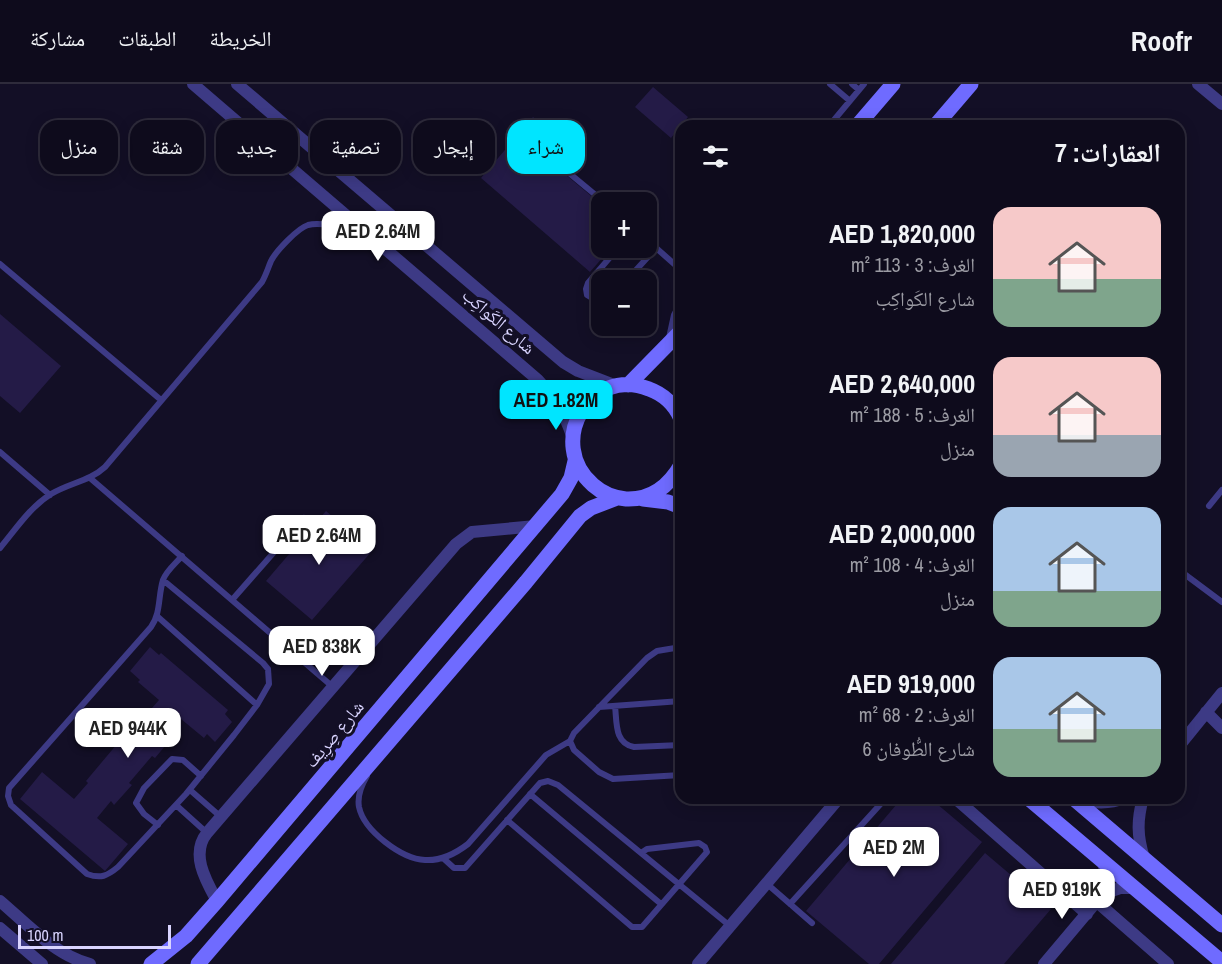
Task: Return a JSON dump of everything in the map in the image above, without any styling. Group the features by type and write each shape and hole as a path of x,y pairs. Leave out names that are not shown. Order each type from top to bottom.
{"main road":[{"path":"862,120 893,84"},
{"path":"940,120 971,84"},
{"path":"617,498 596,488 580,471 575,461 572,436 579,413 595,395 623,385 675,338"},
{"path":"623,385 643,386 657,392 669,401 675,410"},
{"name":"شارع صِرِيف","path":"151,964 186,936 217,901 536,526 567,486 575,461"},
{"path":"637,498 651,495 664,487 675,475"},
{"path":"198,964 580,516 591,508 617,498 637,498 675,505"},
{"path":"1035,804 1222,962"},
{"path":"1080,804 1222,926"}],"street":[{"name":"شارع الكَواكِب","path":"193,84 542,385 562,411 572,436"},
{"name":"شارع الكَواكِب","path":"237,84 563,362 578,371 623,385"},
{"path":"1198,84 1222,104"},
{"path":"217,901 201,872 200,850 207,833 456,544 472,532 536,526"},
{"path":"1185,738 1222,693"},
{"path":"1206,712 1222,728"},
{"path":"698,964 834,804"},
{"path":"963,804 1086,915"},
{"path":"1141,804 1137,819 1138,840 1144,859"},
{"path":"1100,898 1105,879 1104,863"},
{"path":"1044,964 1100,898 1120,888 1133,888"},
{"path":"1100,898 1168,964"},
{"path":"0,901 59,950 72,958 90,964"},
{"path":"0,928 42,964"}],"lane":[{"path":"830,84 849,101"},
{"path":"852,84 859,90"},
{"path":"834,120 864,84"},
{"path":"570,174 592,192"},
{"path":"0,548 32,509 50,495 90,478 105,466 262,282 272,260 296,232 306,226 336,224 347,216"},
{"path":"657,249 675,265"},
{"path":"599,270 609,258"},
{"path":"636,270 647,258"},
{"path":"0,264 161,400"},
{"path":"591,280 586,289 587,295 591,297"},
{"path":"668,346 671,325 675,316"},
{"path":"0,452 50,495"},
{"path":"90,478 334,687"},
{"path":"1209,506 1222,490"},
{"path":"232,600 304,518"},
{"path":"163,580 263,663 268,669 269,684 257,705 190,790 118,867 108,876 98,878 87,874 11,805 8,796 9,788 158,617 163,580 182,556"},
{"path":"1185,574 1222,602"},
{"path":"158,617 257,705"},
{"path":"381,750 360,789 359,805 365,821 383,840 404,854 425,860 443,858 468,844 546,755 570,741 599,707 652,654 675,647"},
{"path":"599,707 675,701"},
{"path":"615,706 618,736 627,746 675,745"},
{"path":"570,741 574,750 599,772 613,779 675,775"},
{"path":"158,825 144,814 136,802 144,788 172,759 183,760 201,776"},
{"path":"443,858 454,868 465,868 540,783 548,781 558,785 730,926"},
{"path":"190,790 221,817"},
{"path":"530,794 662,904"},
{"path":"790,904 881,804"},
{"path":"176,805 207,833"},
{"path":"507,820 633,927 642,927 707,852 705,847 699,843 647,849 641,853"},
{"path":"766,884 812,923"}],"building":[{"path":"653,87 688,117 686,120 675,120 675,133 671,138 635,107"},
{"path":"507,148 507,174 565,174 591,196 591,258 602,258 590,272 481,178 484,174 495,174 495,162"},
{"path":"0,314 61,366 20,413 0,396"},
{"path":"326,511 372,551 312,620 266,581"},
{"path":"150,647 159,655 161,653 228,710 225,714 232,722 215,742 207,734 204,738 181,719 167,734 171,739 155,758 152,756 129,783 132,785 114,805 111,801 97,818 128,844 105,871 20,799 42,772 74,799 88,783 86,781 143,713 145,716 159,700 138,682 140,680 130,671"},
{"path":"897,804 937,804 982,842 879,964 869,964 806,911"},
{"path":"985,853 1051,909 1004,964 891,964"}]}
